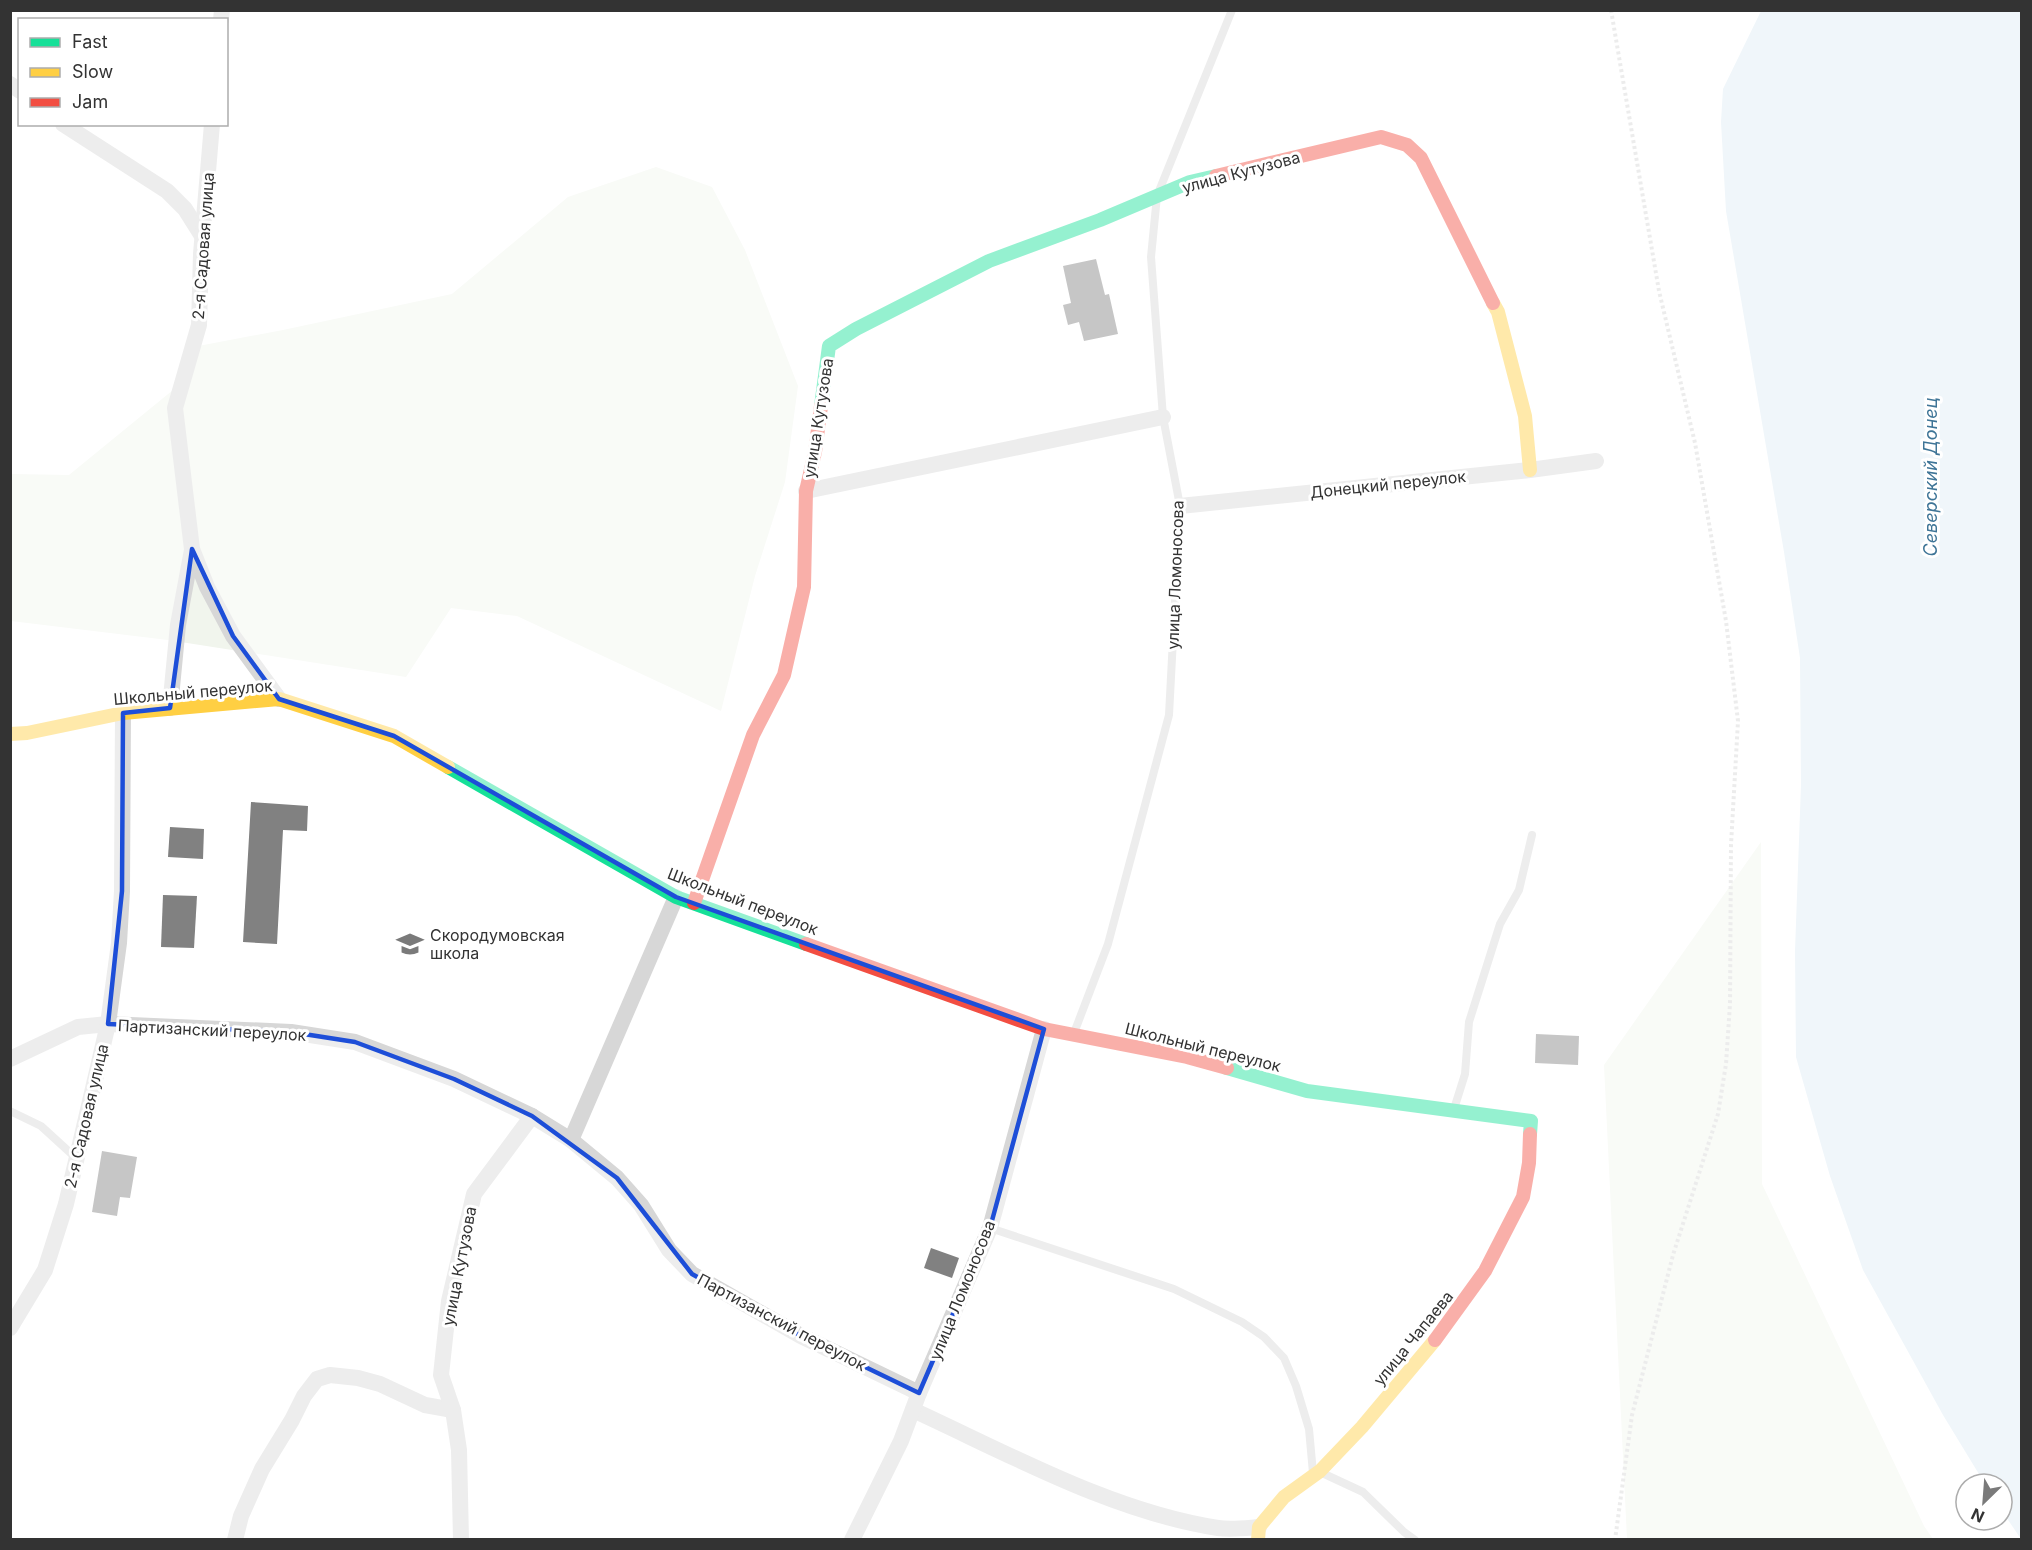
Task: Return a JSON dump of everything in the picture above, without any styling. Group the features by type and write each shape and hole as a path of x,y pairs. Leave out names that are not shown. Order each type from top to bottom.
{"street":[{"path":"66,126 167,191 185,209 202,236"},
{"name":"2-я Садовая улица","path":"212,126 202,236 199,325 175,408 192,549 207,587 233,636 279,699"},
{"name":"улица Кутузова","path":"694,903 753,735 784,675 804,588 806,491 815,452 829,345 856,329 989,261 1100,220 1190,182 1381,137 1407,145 1421,158 1498,312 1525,416 1530,470"},
{"name":"улица Кутузова","path":"806,491 1163,417"},
{"name":"Донецкий переулок","path":"1180,506 1530,470 1596,461"},
{"path":"170,708 178,625 192,549"},
{"name":"Школьный переулок","path":"10,734 27,733 123,713 279,699 394,736 676,897 1044,1029 1187,1057 1307,1091 1532,1121"},
{"name":"2-я Садовая улица","path":"10,1328 45,1270 66,1204 108,1024 119,943 122,891 123,713"},
{"path":"571,1140 676,897"},
{"name":"Партизанский переулок","path":"10,1059 78,1027 108,1024 291,1032 355,1042 454,1079 532,1116 571,1140 617,1178 641,1205 669,1250 692,1274 801,1336 919,1393"},
{"name":"улица Ломоносова","path":"852,1539 901,1441 919,1393 990,1228 1044,1029"},
{"name":"улица Кутузова","path":"461,1539 459,1450 453,1410 441,1375 449,1301 474,1194 532,1116"},
{"name":"улица Чапаева","path":"1258,1533 1284,1497 1317,1474 1362,1427 1445,1328 1485,1271 1523,1197 1529,1163 1532,1121"},
{"path":"235,1539 241,1516 262,1469 304,1396 317,1379 330,1375 358,1378 380,1384 425,1405 453,1410"},
{"path":"913,1410 1097,1494 1169,1517 1220,1528 1258,1533"}],"lane":[{"name":"улица Ломоносова","path":"1073,1034 1108,944 1169,715 1180,506 1163,417 1151,257 1157,196 1232,10"},
{"path":"1453,1112 1465,1074 1469,1022 1500,924 1519,890 1532,835"},
{"path":"10,1111 41,1126 77,1158"},
{"path":"990,1228 1174,1289 1242,1322 1264,1336 1284,1358 1296,1386 1309,1429 1317,1474 1363,1492 1404,1532 1416,1539"}],"path":[{"path":"1611,10 1659,291 1695,443 1726,621 1738,721 1731,845 1731,1004 1726,1065 1718,1114 1673,1255 1632,1415 1615,1539"}],"highlighted area":[{"path":"192,549 233,636 279,699 394,736 676,897 1044,1029 990,1228 919,1393 801,1336 692,1274 617,1178 532,1116 454,1079 355,1042 291,1032 108,1024 122,891 123,713 170,708"}],"shaded area":[{"path":"656,167 712,187 745,250 798,386 785,482 755,576 721,711 517,616 451,608 406,677 168,640 11,621 11,474 69,475 173,390 188,348 452,294 568,197"},
{"path":"1761,842 1762,1184 1924,1526 1933,1539 1627,1539 1604,1065"}],"water":[{"name":"Северский Донец","path":"1761,11 2021,11 2021,1539 2014,1529 2014,1472 1978,1472 1943,1415 1863,1270 1830,1176 1796,1057 1795,951 1801,785 1800,658 1726,211 1721,122 1723,89"}],"building":[{"path":"1096,259 1105,295 1109,294 1118,334 1084,341 1079,322 1068,325 1063,305 1071,303 1063,266"},
{"path":"251,802 308,806 307,831 283,830 277,944 243,942"},
{"path":"170,827 204,829 203,859 168,857"},
{"path":"163,895 197,896 194,948 161,947"},
{"path":"1536,1034 1579,1036 1578,1065 1535,1063"},
{"path":"102,1151 137,1157 130,1198 120,1197 117,1216 92,1212"},
{"path":"931,1248 959,1258 952,1278 924,1268"}],"traffic: fast":[{"path":"821,406 829,346 856,329 989,261 1100,220 1190,182 1216,176"},
{"path":"448,767 676,897 806,944"},
{"path":"1227,1068 1307,1091 1531,1121 1530,1134"}],"traffic: slow":[{"path":"1493,303 1498,312 1525,416 1530,470"},
{"path":"10,734 27,733 123,713 279,699 394,736 448,767"},
{"path":"1258,1540 1259,1527 1284,1497 1320,1471 1362,1427 1435,1340"}],"traffic: jam":[{"path":"1216,176 1381,137 1407,145 1421,158 1493,303"},
{"path":"694,903 753,735 784,675 804,587 806,491 815,452 821,406"},
{"path":"806,944 1044,1029 1187,1057 1227,1068"},
{"path":"1435,1340 1485,1271 1523,1197 1529,1163 1530,1134"}],"place":[{"name":"Скородумовская школа","path":"410,944"}]}
